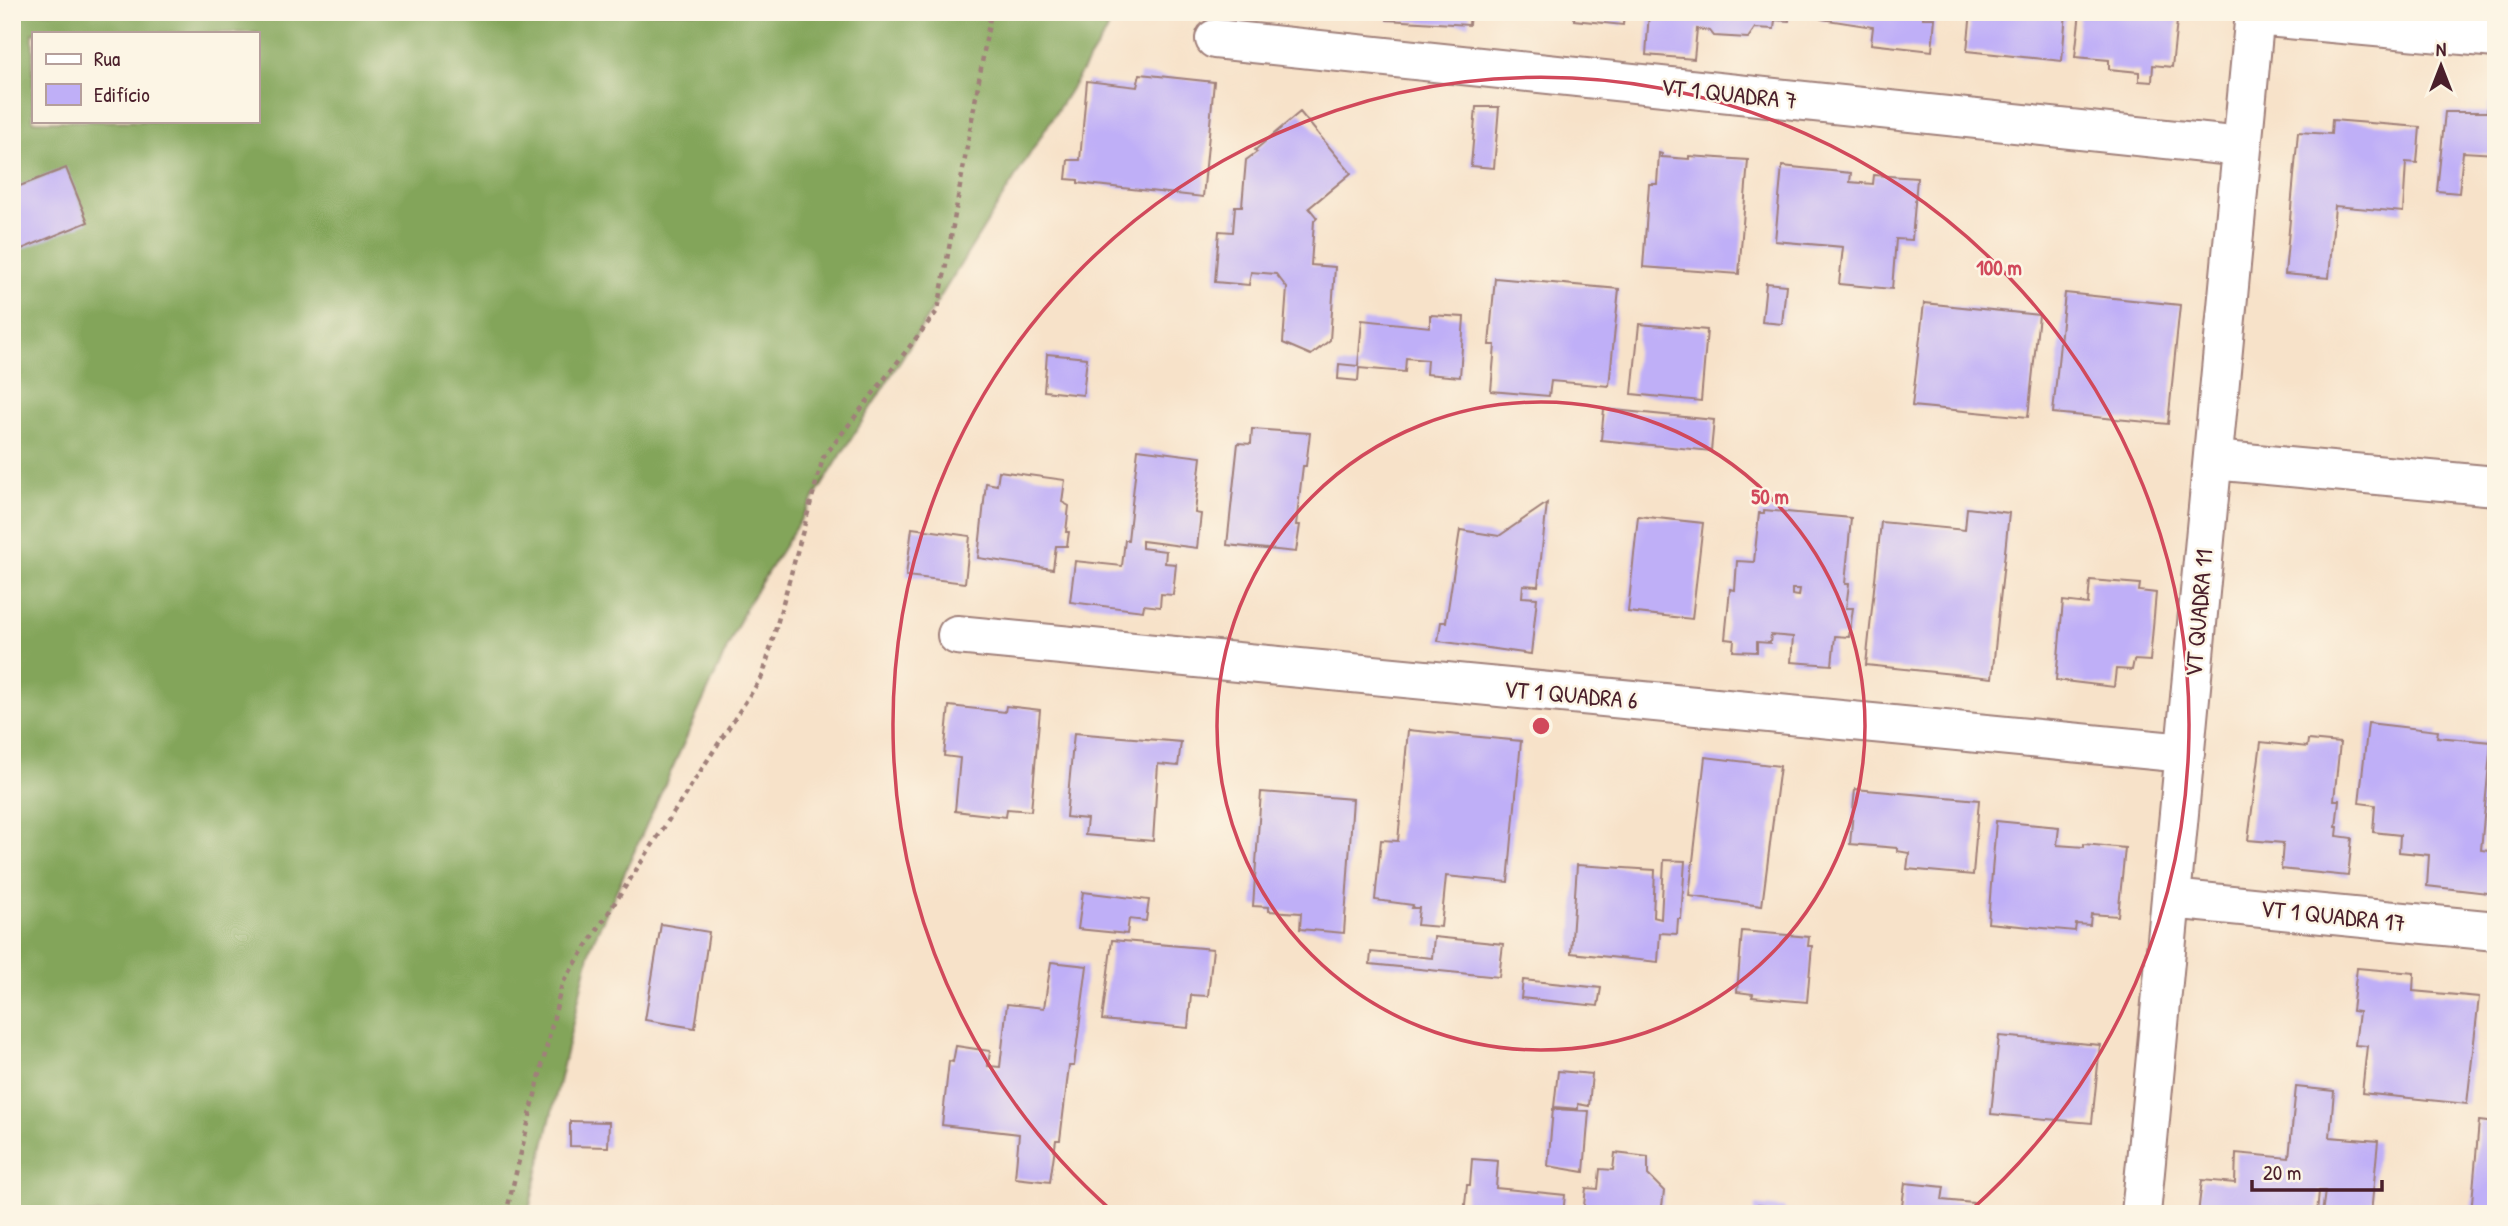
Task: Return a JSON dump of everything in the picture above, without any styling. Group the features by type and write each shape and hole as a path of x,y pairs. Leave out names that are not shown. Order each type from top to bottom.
{"street":[{"path":"2255,14 2496,38"},
{"name":"VT QUADRA 11","path":"2141,1214 2255,14"},
{"name":"VT 1 QUADRA 7","path":"1215,39 2242,148"},
{"path":"2213,460 2496,486"},
{"name":"VT 1 QUADRA 6","path":"957,635 2185,753"},
{"name":"VT 1 QUADRA 17","path":"2171,899 2496,931"}],"path":[{"path":"506,1214 562,984 763,675 823,458 938,310 991,12"}],"green space":[{"path":"12,12 1113,12 1107,31 747,605 591,946 528,1214 12,1214"}],"building":[{"path":"1227,12 1261,12 1260,18"},
{"path":"1387,12 1470,12 1469,25 1387,20"},
{"path":"1575,12 1624,12 1623,25 1574,20"},
{"path":"1649,12 1790,12 1789,21 1775,20 1774,29 1755,28 1748,38 1714,36 1710,31 1697,29 1694,59 1646,55"},
{"path":"1822,12 1923,12 1923,18 1935,18 1932,51 1871,44 1873,27 1821,19"},
{"path":"1971,12 2066,12 2062,61 1967,51"},
{"path":"2080,12 2178,12 2172,67 2153,65 2152,82 2139,81 2139,72 2109,69 2109,60 2075,57"},
{"path":"1140,74 1214,82 1203,197 1078,183 1078,180 1066,179 1068,160 1080,160 1087,81 1137,87"},
{"path":"2488,103 2496,104 2496,154 2463,152 2459,193 2437,191 2445,112 2487,112"},
{"path":"1476,107 1499,107 1494,168 1471,166"},
{"path":"1300,112 1351,173 1309,208 1317,218 1314,221 1311,265 1335,267 1330,340 1311,355 1283,343 1287,288 1276,274 1251,272 1249,285 1215,282 1219,231 1233,232 1235,206 1242,206 1246,160"},
{"path":"2332,120 2420,127 2417,163 2406,162 2403,212 2335,206 2329,278 2285,274 2298,132 2331,134"},
{"path":"1659,153 1662,157 1748,160 1739,274 1643,267 1649,184 1657,184"},
{"path":"1782,166 1851,173 1850,182 1873,184 1874,175 1917,178 1912,240 1896,239 1892,289 1839,284 1843,247 1775,241"},
{"path":"66,168 88,222 12,253 12,189"},
{"path":"1495,278 1619,289 1609,386 1551,381 1549,396 1491,391 1495,345 1489,345"},
{"path":"1766,283 1786,285 1782,324 1762,322"},
{"path":"2065,293 2180,305 2168,424 2053,413"},
{"path":"1924,303 2039,315 2028,417 1912,406"},
{"path":"1430,315 1464,317 1460,377 1426,374 1427,360 1406,358 1405,372 1359,368 1358,381 1338,379 1339,364 1358,366 1362,320 1430,327"},
{"path":"1639,324 1707,330 1701,401 1632,394"},
{"path":"1047,354 1087,358 1083,395 1044,391"},
{"path":"1604,409 1714,420 1711,451 1601,440"},
{"path":"1252,429 1310,433 1296,525 1300,525 1296,552 1227,545 1238,443 1251,444"},
{"path":"1138,449 1201,457 1195,513 1201,514 1197,548 1142,541 1142,548 1166,551 1165,563 1176,564 1173,595 1161,594 1160,607 1144,605 1143,611 1070,602 1075,561 1122,566 1125,540 1128,540"},
{"path":"999,471 1065,480 1062,502 1069,506 1066,532 1069,532 1067,546 1056,546 1053,569 978,558 986,483 997,485"},
{"path":"1547,503 1538,586 1523,585 1522,597 1537,598 1531,654 1438,641 1441,622 1446,622 1460,530 1499,536"},
{"path":"1967,508 2009,513 1992,678 1866,665 1881,522 1965,530"},
{"path":"1764,510 1851,518 1845,584 1849,584 1846,608 1853,608 1849,637 1835,636 1832,665 1791,662 1793,637 1771,635 1770,643 1757,642 1757,652 1733,651 1734,640 1725,639 1730,589 1735,590 1737,561 1754,562 1759,513 1764,513","holes":["1792,589 1800,589 1799,596 1792,595"]},
{"path":"1638,516 1703,523 1692,619 1628,612"},
{"path":"912,528 970,536 965,583 906,576"},
{"path":"2090,580 2140,584 2139,591 2156,593 2150,661 2134,660 2132,670 2116,669 2114,687 2056,680 2063,601 2088,604"},
{"path":"949,706 1005,712 1006,706 1040,710 1031,811 1007,809 1006,817 955,811 960,758 944,756"},
{"path":"2368,723 2438,731 2437,737 2491,742 2481,850 2496,852 2496,894 2427,886 2429,855 2399,852 2400,835 2373,832 2375,805 2359,803"},
{"path":"1408,730 1521,741 1508,882 1446,876 1441,927 1417,925 1419,908 1412,908 1413,905 1375,900 1381,840 1398,841"},
{"path":"1074,733 1181,742 1178,766 1158,764 1153,841 1085,835 1087,819 1066,817"},
{"path":"2308,740 2340,743 2334,800 2339,800 2337,836 2352,838 2348,876 2281,869 2283,843 2248,840 2261,742 2307,747"},
{"path":"1705,757 1780,766 1762,906 1689,896"},
{"path":"1855,789 1979,800 1973,875 1907,869 1909,853 1897,851 1897,848 1850,844"},
{"path":"1261,792 1353,799 1344,933 1300,929 1301,913 1269,911 1269,907 1253,906"},
{"path":"1996,821 2059,827 2057,845 2084,847 2084,844 2125,848 2118,916 2091,914 2090,925 2076,924 2075,931 1988,923"},
{"path":"1664,860 1685,861 1681,919 1678,919 1677,934 1660,933 1658,962 1571,953 1577,865 1655,870 1653,917 1661,919"},
{"path":"1083,892 1149,900 1146,921 1129,919 1127,934 1078,929"},
{"path":"661,924 709,932 695,1028 645,1020"},
{"path":"1742,931 1809,937 1808,946 1812,946 1807,1002 1752,997 1753,994 1737,992"},
{"path":"1434,937 1503,944 1499,977 1370,964 1371,952 1432,958"},
{"path":"1112,940 1213,949 1208,996 1191,995 1188,1028 1102,1020"},
{"path":"1051,962 1087,966 1074,1066 1069,1066 1060,1140 1056,1140 1050,1182 1015,1178 1019,1134 942,1125 949,1061 953,1062 956,1046 990,1051 988,1066 1000,1067 1007,1004 1044,1008"},
{"path":"2357,968 2414,973 2413,991 2479,997 2467,1104 2362,1093 2367,1046 2355,1045 2359,1012 2352,1011"},
{"path":"1523,980 1601,988 1598,1006 1521,998"},
{"path":"1999,1036 2100,1045 2092,1123 1991,1114"},
{"path":"1558,1071 1592,1074 1589,1106 1578,1104 1578,1109 1554,1107"},
{"path":"2296,1087 2334,1091 2330,1137 2378,1141 2371,1214 2322,1214 2325,1191 2319,1191 2317,1214 2198,1214 2202,1180 2235,1183 2236,1153 2289,1158"},
{"path":"1553,1109 1589,1111 1584,1172 1548,1166"},
{"path":"570,1121 609,1122 608,1147 570,1146"},
{"path":"2479,1121 2496,1123 2496,1214 2471,1214"},
{"path":"1615,1153 1648,1157 1648,1175 1664,1191 1661,1214 1583,1214 1586,1188 1598,1189 1600,1169 1613,1170"},
{"path":"1472,1159 1498,1161 1496,1188 1565,1195 1563,1214 1464,1214"},
{"path":"1905,1183 1944,1187 1942,1200 1973,1203 1972,1214 1901,1214"},
{"path":"1755,1205 1785,1208 1785,1214 1754,1214"},
{"path":"775,1208 790,1211 790,1214 774,1214"}]}
